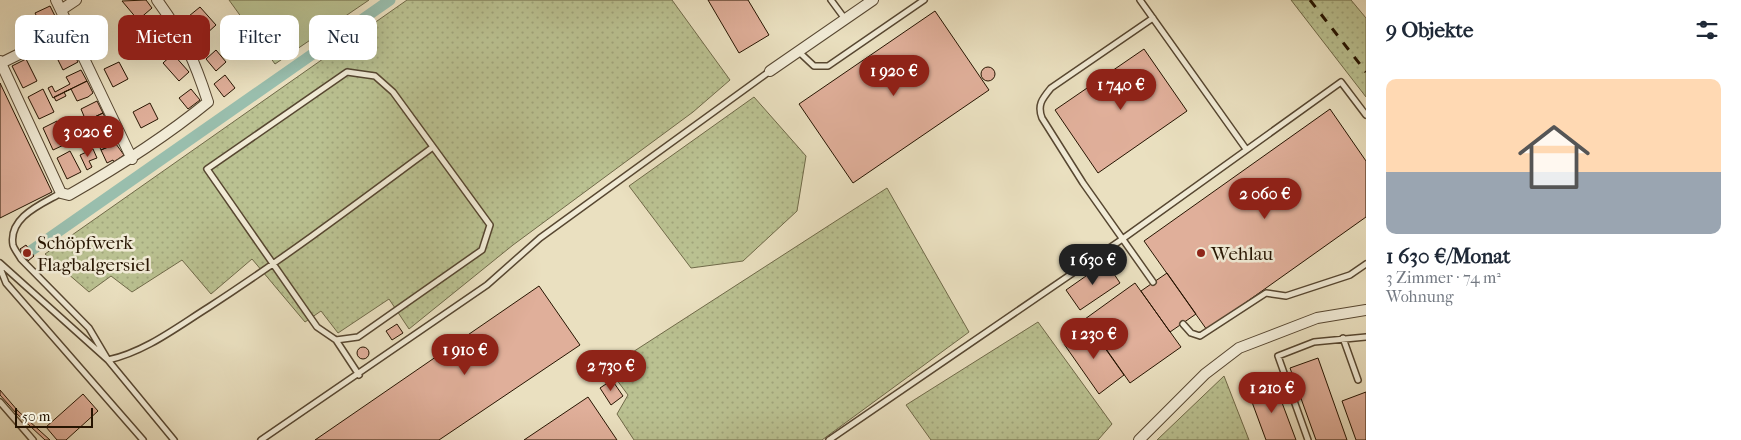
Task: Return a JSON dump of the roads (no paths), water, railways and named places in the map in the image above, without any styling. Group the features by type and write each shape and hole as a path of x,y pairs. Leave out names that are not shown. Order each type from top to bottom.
{"street":[{"path":"56,0 63,15"},
{"path":"61,10 76,0"},
{"path":"15,55 0,62 65,194 132,159 176,128 208,102 196,64 181,33 157,0"},
{"path":"770,71 873,0"},
{"path":"85,60 132,159"},
{"path":"1139,440 1205,374 1239,348 1317,318 1366,310"}],"lane":[{"path":"831,0 845,19"},
{"path":"798,51 814,66 828,66 924,0"},
{"path":"1140,0 1246,149"},
{"path":"1153,18 1051,88 1042,98 1038,108 1042,118 1083,183 1121,240 1153,282"},
{"path":"261,440 487,285 540,238 770,71"},
{"path":"336,340 358,337 482,250 490,225 393,92 374,76 347,72 207,169 317,327 336,340 359,374"},
{"path":"829,440 1121,240 1341,82 1366,115"},
{"path":"108,360 126,356 160,338 274,265 433,147"},
{"path":"65,194 22,217 15,227 13,245 21,259 89,328 108,360"},
{"path":"0,263 108,360 174,440"},
{"path":"1183,324 1191,332 1200,336 1266,293 1286,296 1350,275 1366,264"},
{"path":"0,268 6,283 143,440"},
{"path":"1308,440 1278,356 1314,342 1366,337"},
{"path":"1343,338 1358,380"},
{"path":"0,402 33,440"}],"waterway":[{"path":"32,250 390,0"}],"railway":[{"path":"1310,0 1366,72"}],"place":[{"name":"Schöpfwerk Flagbalgersiel","path":"27,253"},
{"name":"Wehlau","path":"1201,253"}]}
